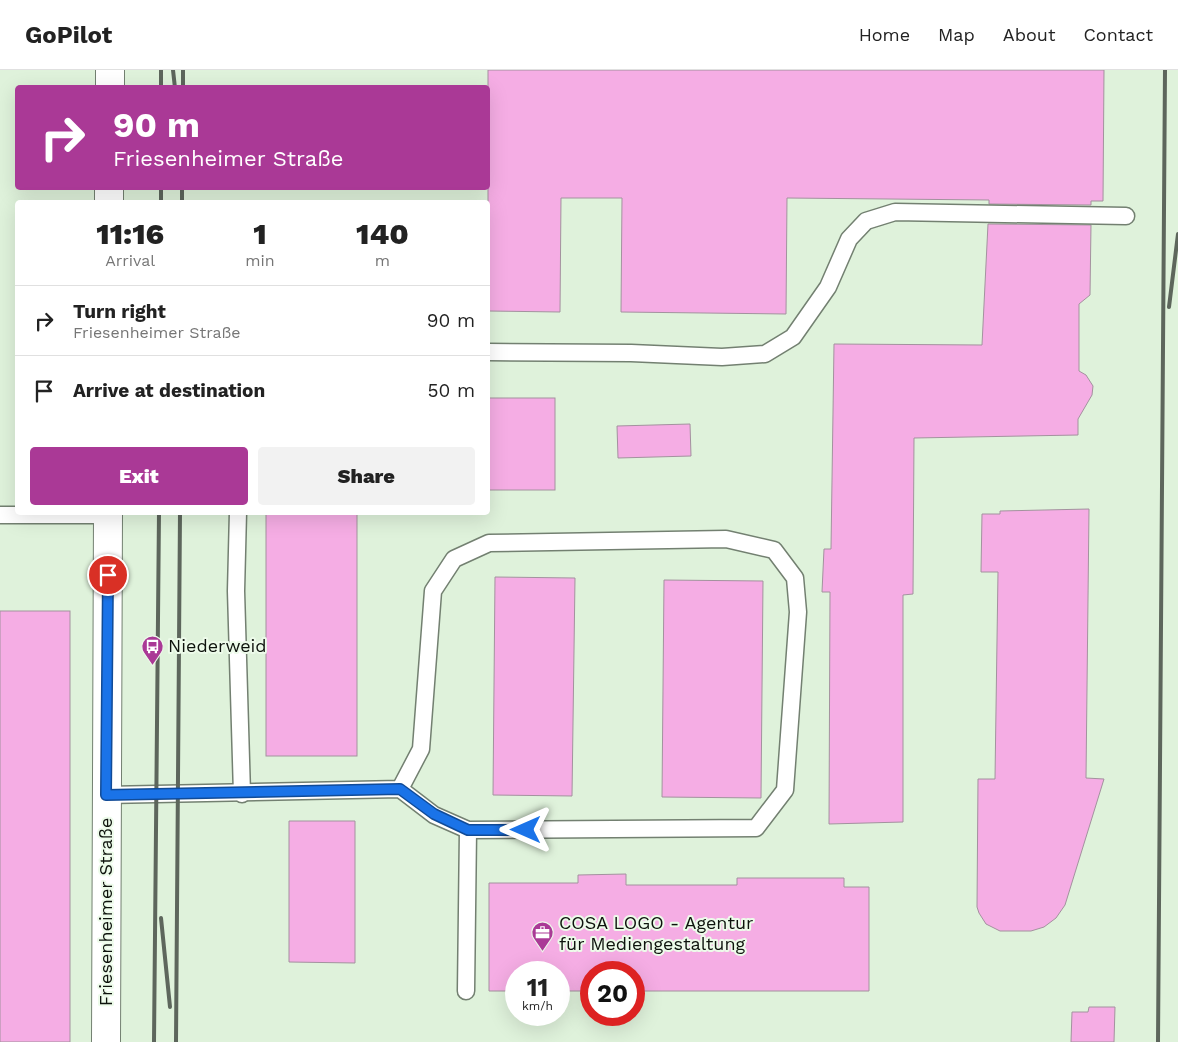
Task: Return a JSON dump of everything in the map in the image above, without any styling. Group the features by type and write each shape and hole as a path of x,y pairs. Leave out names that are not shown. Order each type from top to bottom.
{"street":[{"path":"110,70 110,85"},
{"name":"Friesenheimer Straße","path":"106,1042 108,515"}],"lane":[{"path":"490,352 631,353 722,357 765,354 793,337 828,287 849,239 866,221 895,212 1126,216"},
{"path":"0,515 15,515"},
{"path":"238,515 236,591 242,794"},
{"path":"106,795 242,794 400,789 434,814 468,830 756,828 785,790 797,622 795,578 774,550 726,539 489,543 454,559 433,591 421,749 400,789"},
{"path":"466,991 468,830"}],"shaded area":[{"path":"0,70 1178,70 1178,1042 0,1042"}],"building":[{"path":"488,70 1104,70 1103,201 1091,201 1091,205 989,204 989,200 787,198 786,314 621,312 622,198 561,198 560,312 490,311 490,200 488,200 488,190 490,190 490,85 488,85"},
{"path":"988,224 1091,225 1090,295 1079,304 1079,371 1086,375 1093,386 1092,395 1078,419 1078,435 914,438 913,594 903,595 903,822 829,824 830,592 822,592 824,549 831,549 834,344 982,345"},
{"path":"490,398 555,398 555,490 490,490"},
{"path":"690,424 691,456 618,458 617,426"},
{"path":"1089,509 1086,778 1104,779 1065,905 1056,918 1044,927 1031,931 1000,931 986,924 977,907 978,779 995,779 998,572 981,572 982,514 1000,514 1000,511"},
{"path":"266,515 357,515 357,756 266,756"},
{"path":"495,577 575,578 572,796 493,795"},
{"path":"664,580 763,581 761,798 662,797"},
{"path":"0,611 70,611 70,1042 0,1042"},
{"path":"289,821 355,821 355,963 289,962"},
{"path":"626,874 626,885 737,885 737,878 844,878 844,887 869,887 869,991 645,991 645,961 580,961 580,991 570,991 570,961 505,961 505,991 489,991 489,883 578,883 578,875"},
{"path":"1089,1007 1115,1007 1114,1042 1071,1042 1072,1012 1088,1012"}],"railway":[{"path":"161,70 161,85"},
{"path":"173,70 175,85"},
{"path":"183,70 183,85"},
{"path":"1158,1042 1165,70"},
{"path":"161,190 161,200"},
{"path":"182,190 182,200"},
{"path":"1169,307 1178,234"},
{"path":"154,1042 159,515"},
{"path":"176,1042 180,515"},
{"path":"161,918 170,1007"}],"place":[{"name":"Niederweid","path":"152,665"},
{"name":"COSA LOGO - Agentur für Mediengestaltung","path":"543,952"}],"route":[{"path":"108,575 106,795 255,794 400,789 434,814 468,830 526,830"}]}
